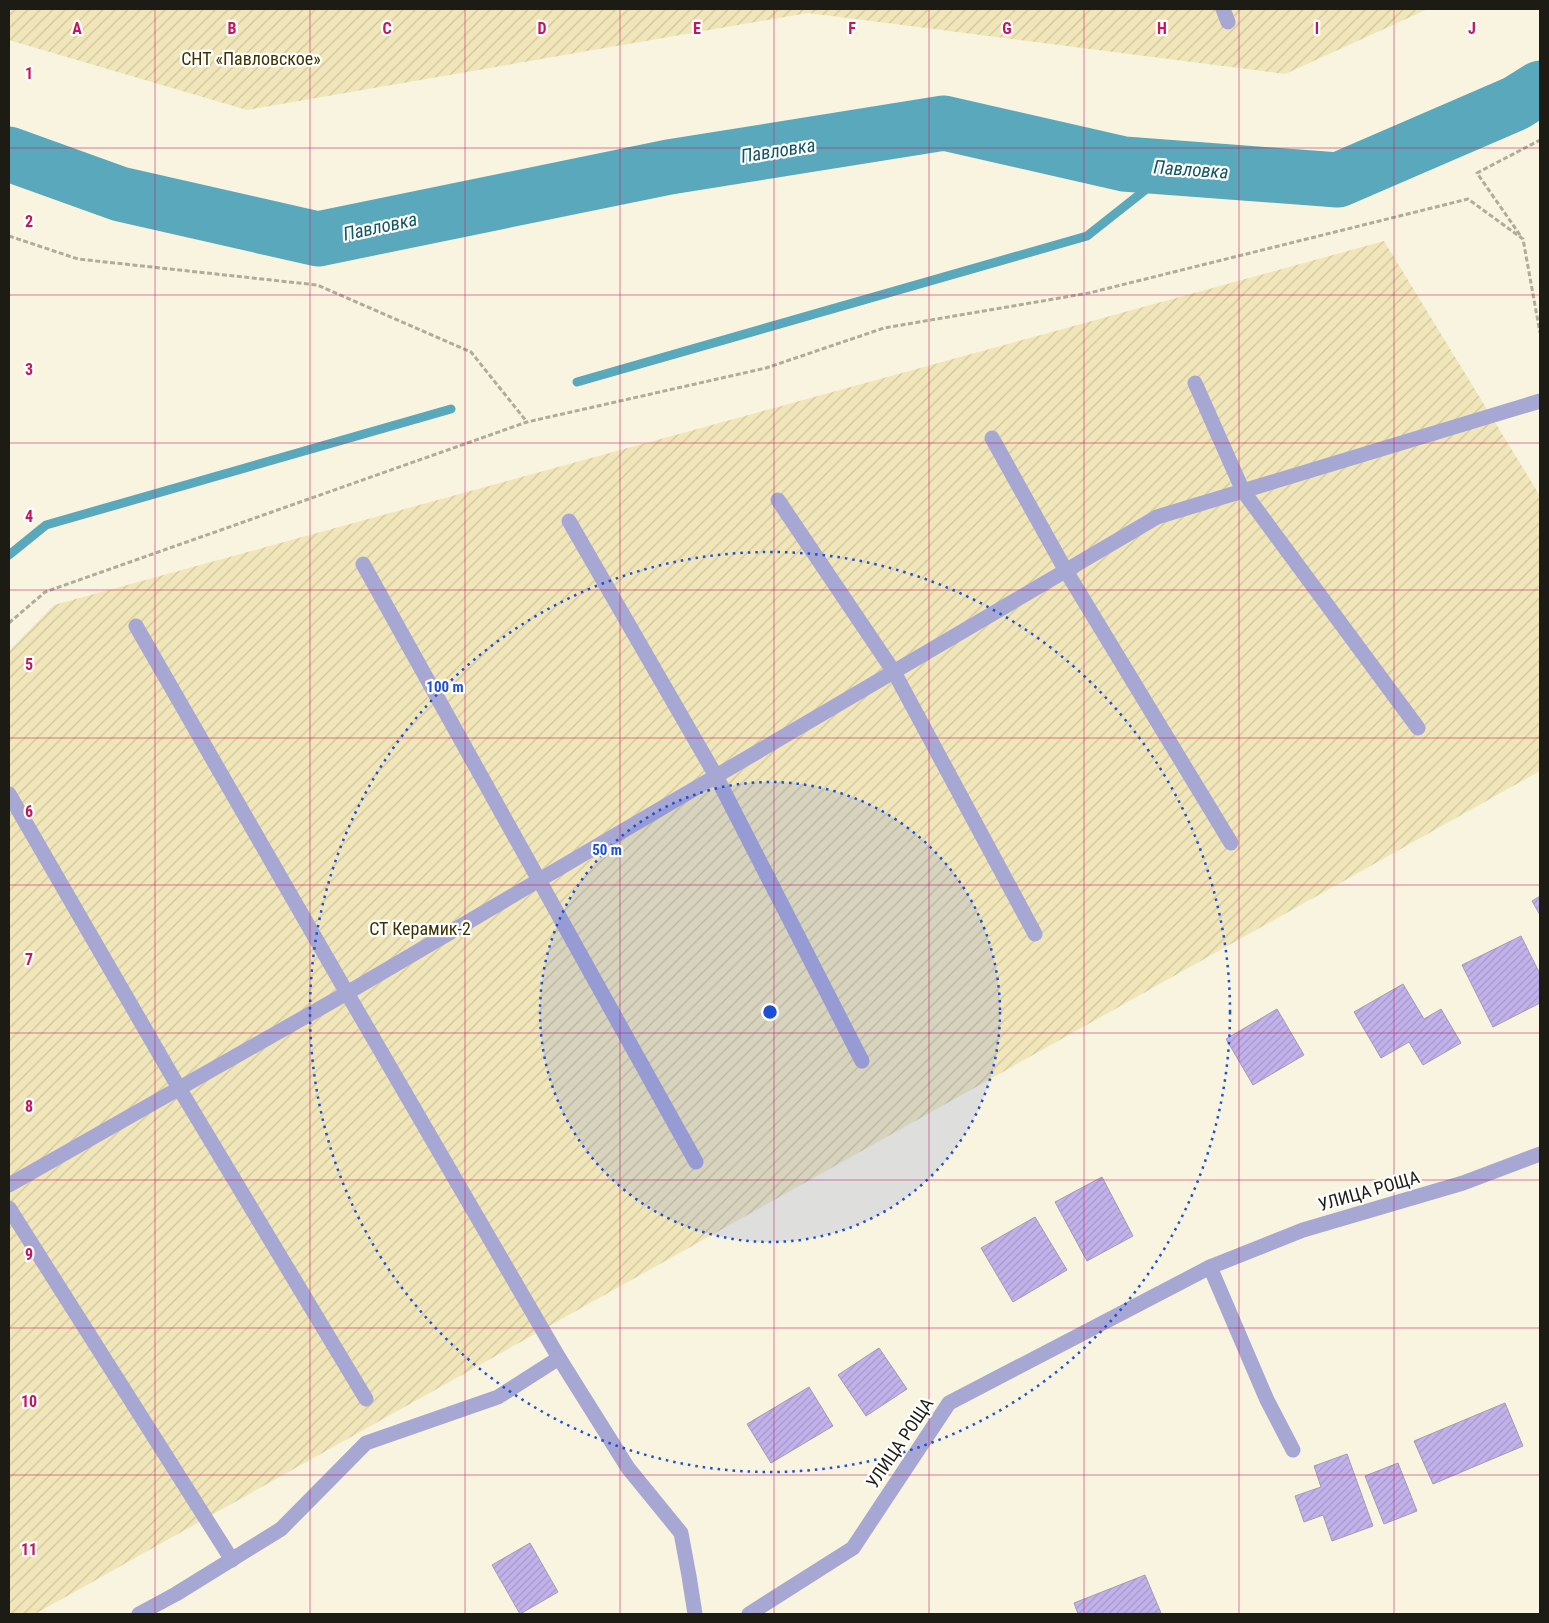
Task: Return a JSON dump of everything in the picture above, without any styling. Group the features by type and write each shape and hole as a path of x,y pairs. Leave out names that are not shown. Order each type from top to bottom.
{"lane":[{"path":"1195,383 1243,491 1418,728"},
{"path":"9,1185 347,993 1157,517 1540,401"},
{"path":"992,438 1066,571 1231,844"},
{"path":"778,500 894,672 1035,934"},
{"path":"570,521 716,776 862,1062"},
{"path":"363,564 696,1162"},
{"path":"136,626 559,1358 628,1468 681,1533 690,1576 695,1614"},
{"path":"9,794 179,1088 366,1399"},
{"name":"УЛИЦА РОЩА","path":"750,1614 852,1548 949,1402 1210,1266 1303,1230 1463,1183 1540,1154"},
{"path":"9,1208 232,1560"},
{"path":"1210,1266 1267,1400 1293,1450"},
{"path":"140,1614 281,1529 366,1444 498,1397 559,1358"}],"path":[{"path":"1540,140 1477,173 1523,239 1540,332"},
{"path":"9,623 45,592 527,422 766,368 884,328 1089,293 1468,199 1523,239"},
{"path":"9,236 78,259 317,285 471,352 527,422"}],"green space":[{"name":"СНТ «Павловское»","path":"9,9 1428,9 1285,74 808,13 247,110 9,40"},
{"name":"СТ Керамик-2","path":"1384,241 1540,496 1540,771 35,1614 9,1614 9,651 54,605"}],"building":[{"path":"1540,896 1540,915 1532,901"},
{"path":"1521,936 1540,974 1540,1003 1493,1027 1462,965"},
{"path":"1403,984 1424,1019 1441,1009 1461,1043 1423,1065 1409,1042 1381,1058 1354,1012"},
{"path":"1277,1009 1304,1055 1253,1085 1226,1039"},
{"path":"1102,1177 1133,1236 1087,1261 1055,1202"},
{"path":"1035,1217 1067,1270 1013,1302 981,1248"},
{"path":"879,1348 907,1389 866,1416 838,1375"},
{"path":"809,1387 833,1426 771,1463 747,1424"},
{"path":"1505,1403 1523,1446 1433,1484 1414,1441"},
{"path":"1347,1454 1373,1526 1332,1541 1323,1515 1304,1522 1295,1496 1321,1487 1314,1466"},
{"path":"1398,1463 1417,1511 1384,1524 1365,1476"},
{"path":"530,1543 558,1592 520,1614 492,1565"},
{"path":"1145,1575 1161,1613 1078,1614 1074,1603"}],"waterway":[{"name":"Павловка","path":"9,154 120,194 318,239 669,167 944,123 1124,164 1338,180 1516,103 1540,88"},
{"path":"577,382 1087,236 1173,168"},
{"path":"9,555 46,525 451,409"}]}
